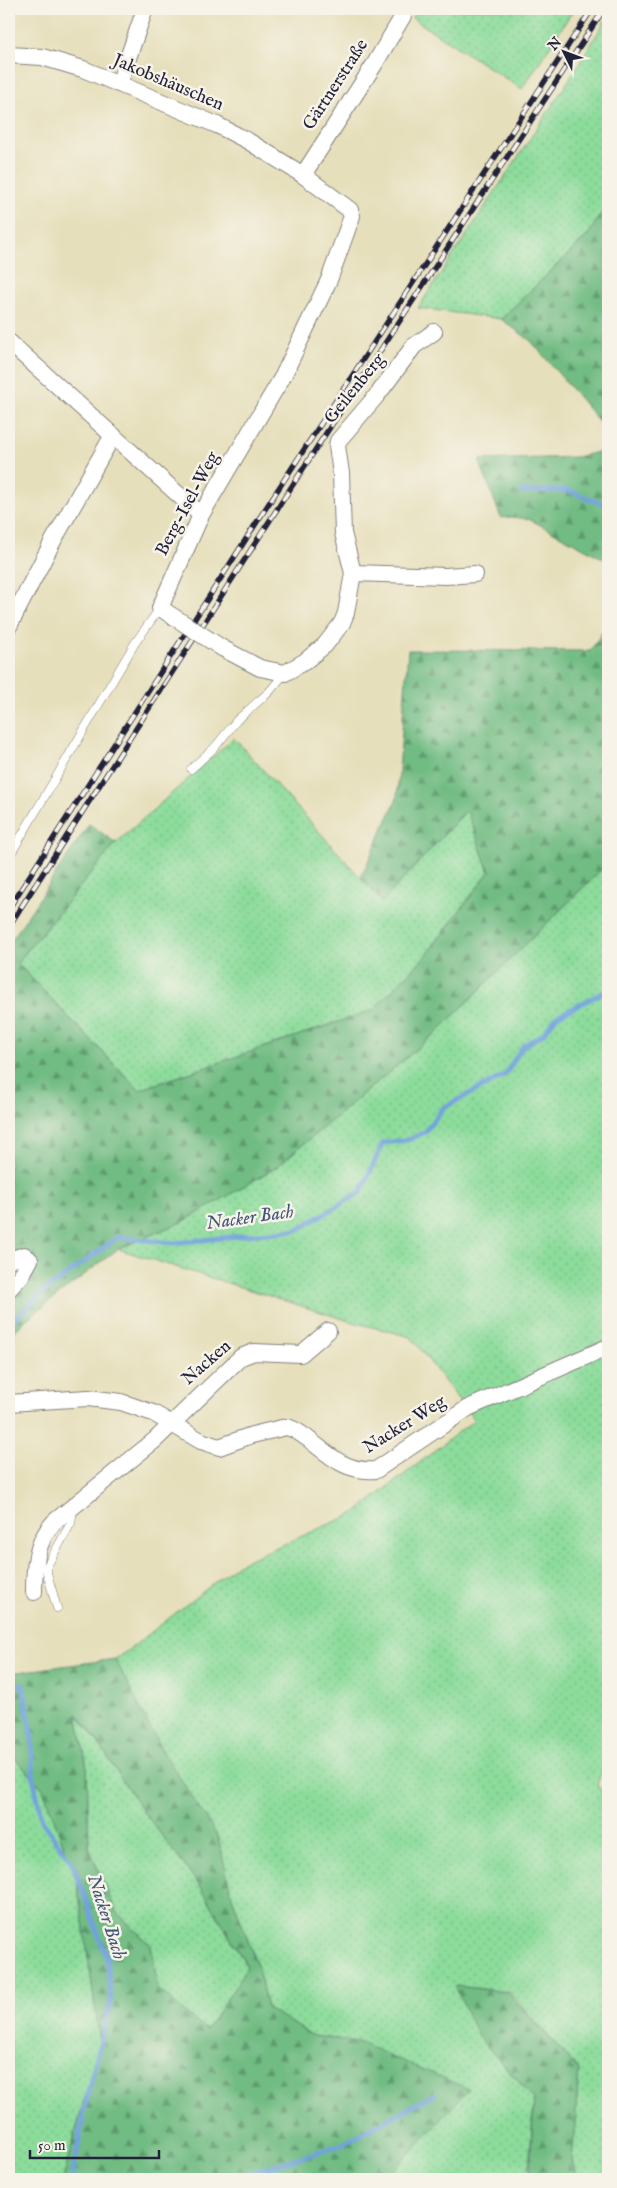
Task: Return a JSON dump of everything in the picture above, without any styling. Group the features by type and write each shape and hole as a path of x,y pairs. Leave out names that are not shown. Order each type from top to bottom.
{"street":[{"path":"119,84 145,9"},
{"name":"Gärtnerstraße","path":"302,174 374,65 403,16"},
{"name":"Jakobshäuschen","path":"9,55 42,57 83,69 218,125 302,174"},
{"name":"Berg-Isel-Weg","path":"160,608 201,515 283,376 329,280 350,224 352,216 350,210 302,174"},
{"name":"Geilenberg","path":"285,673 304,662 325,645 342,623 346,613 353,574 343,533 338,441 378,394 414,346 434,332"},
{"path":"9,342 201,515"},
{"path":"9,626 53,541 113,435"},
{"path":"353,574 446,576 475,574"},
{"path":"160,608 222,648 260,668 285,673"},
{"path":"9,1260 24,1255 30,1260 21,1276 9,1289"},
{"name":"Nacken","path":"172,1423 245,1354 260,1352 301,1354 328,1331"},
{"name":"Nacker Weg","path":"9,1403 88,1398 121,1402 153,1413 202,1441 219,1447 252,1435 286,1427 341,1465 360,1471 376,1470 468,1408 608,1347"},
{"path":"34,1592 39,1545 49,1527 141,1452 172,1423"}],"lane":[{"name":"Berg-Isel-Weg","path":"9,857 135,642 160,608"},
{"name":"Geilenberg","path":"191,769 215,747 237,720 269,692 285,673"},
{"path":"58,1608 47,1566 71,1523 74,1506"}],"green space":[{"path":"416,9 574,9 522,89 412,18"},
{"path":"608,16 608,203 588,235 501,319 418,308 569,80"},
{"path":"608,203 608,432 531,341 501,319 588,235"},
{"path":"608,450 608,561 529,519 501,518 479,460 576,457"},
{"path":"608,624 608,863 438,1031 275,1168 186,1220 118,1249 23,1322 9,1338 9,944 89,824 116,843 17,963 139,1090 373,1010 427,954 489,872 467,810 382,902 361,877 397,798 408,650 590,651"},
{"path":"234,738 382,901 467,810 489,872 427,954 373,1010 139,1090 17,963 116,843"},
{"path":"608,863 608,1752 597,1785 608,1800 608,2179 577,2179 572,2160 579,2070 509,1992 456,1986 478,2035 534,2099 529,2168 533,2179 385,2179 387,2176 358,2042 313,2036 267,2008 258,1968 232,1897 115,1659 238,1564 355,1513 474,1420 411,1337 353,1322 118,1249 186,1220 275,1168 438,1031"},
{"path":"115,1659 160,1747 218,1837 232,1897 258,1968 267,2008 313,2036 358,2042 469,2089 385,2179 63,2179 100,2040 77,1881 43,1789 9,1752 9,1667 10,1673","holes":["77,1714 98,1742 137,1803 202,1889 247,1966 206,2030 158,1989 151,1945 116,1912 89,1848 87,1768"]},
{"path":"77,1713 202,1889 247,1967 206,2031 157,1989 151,1945 116,1912 89,1848 87,1768"},
{"path":"9,1752 43,1789 77,1881 100,2040 63,2179 9,2179"},
{"path":"455,1986 507,1992 579,2070 572,2160 577,2179 534,2179 530,2165 534,2099 477,2035"}],"waterway":[{"path":"521,492 567,490 608,506"},
{"name":"Nacker Bach","path":"9,1324 41,1294 118,1237 174,1243 297,1230 361,1192 383,1143 408,1140 425,1132 443,1108 505,1075 523,1046 543,1034 557,1016 608,990"},
{"name":"Nacker Bach","path":"9,1686 23,1685 32,1737 33,1776 42,1821 73,1864 107,1959 111,2000 86,2101 72,2179"},
{"path":"231,2179 341,2145 435,2094"}],"railway":[{"path":"9,908 273,497 592,9"},
{"path":"9,926 319,444 604,9"}]}
